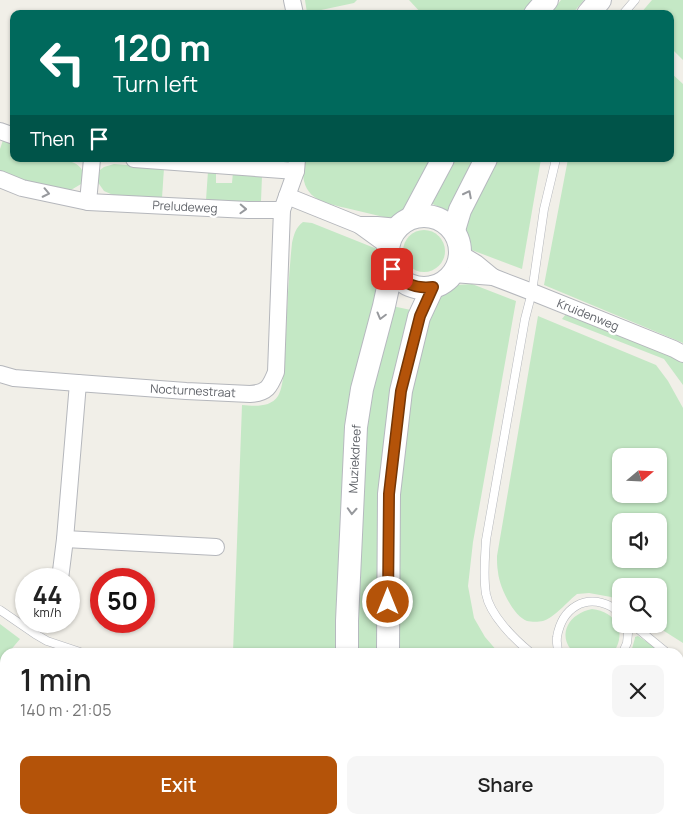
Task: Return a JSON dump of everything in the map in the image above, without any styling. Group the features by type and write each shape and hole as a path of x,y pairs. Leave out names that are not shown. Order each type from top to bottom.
{"main road":[{"path":"538,10 547,0"},
{"path":"405,222 427,215 442,220 454,230 460,245 457,264 448,280 433,287 425,288 409,285 396,275 392,269 388,254 391,236 405,222 441,162"},
{"path":"454,230 460,210 484,162"},
{"name":"Muziekdreef","path":"347,648 356,427 362,389 392,269"},
{"path":"388,648 389,494 401,391 420,316 433,287"}],"street":[{"path":"88,202 92,162"},
{"path":"215,162 296,165"},
{"name":"Nocturnestraat","path":"0,374 14,378 250,394 259,393 270,386 276,372 285,203 296,165"},
{"name":"Preludeweg","path":"0,179 22,188 88,202 248,210 285,203 359,225 405,222"},
{"name":"Preludeweg","path":"359,225 388,246"},
{"name":"Kruidenweg","path":"457,264 476,263 493,278 683,354"},
{"path":"61,568 78,383"},
{"path":"65,539 216,547"}],"lane":[{"path":"626,10 635,0"},
{"path":"526,648 505,628 492,609 487,596 484,568 488,530 525,319 532,292 544,209 555,162"},
{"path":"558,648 557,638 560,624 576,605 588,601 612,608"},
{"path":"0,610 47,641 68,648"},
{"path":"625,648 629,633"},
{"path":"642,633 661,648"}],"green space":[{"path":"305,0 357,0 354,3 321,10 307,10"},
{"path":"409,0 536,0 528,10 418,10"},
{"path":"561,0 584,0 575,10 553,10"},
{"path":"652,0 683,0 683,60 674,51 674,10 643,10"},
{"path":"674,76 683,84 683,343 544,285 567,162 674,162"},
{"path":"3,140 10,143 10,162 71,162 79,166 83,173 81,184 71,190 66,190 18,179 0,171 0,149"},
{"path":"303,162 430,162 407,209 398,215 388,218 318,199 307,188"},
{"path":"450,162 477,162 451,212 428,202"},
{"path":"493,162 540,162 522,269 469,249 465,228 467,212"},
{"path":"114,164 164,168 162,198 113,195 104,191 97,181 98,175 104,167"},
{"path":"208,171 216,171 216,183 232,183 233,172 262,176 261,201 206,200"},
{"path":"303,222 312,223 377,249 385,264 378,297 344,648 233,648 242,405 257,406 271,403 280,391 284,367 292,243 299,226"},
{"path":"428,230 436,233 442,239 445,251 442,263 436,269 420,272 412,269 406,263 403,247 406,239 412,233"},
{"path":"472,284 516,301 473,542 468,586 474,618 485,637 495,648 398,648 394,506 416,348 439,296 450,287"},
{"path":"392,306 411,310 403,334 391,389 383,648 354,648 364,410"},
{"path":"566,314 683,361 683,385 664,359 562,319"},
{"path":"538,316 656,365 668,381 683,408 683,643 667,633 667,578 612,578 612,598 589,593 577,594 547,619 533,622 522,618 512,607 504,592 497,568 497,556"},
{"path":"592,609 612,617 612,633 619,633 616,648 570,648 566,638 566,632 568,625 577,615"},
{"path":"0,624 20,639 12,648 0,648"},
{"path":"638,636 656,648 632,648 635,637"}],"route":[{"path":"388,602 389,494 401,391 420,316 433,287 425,288 409,285 402,281 392,269"}]}
